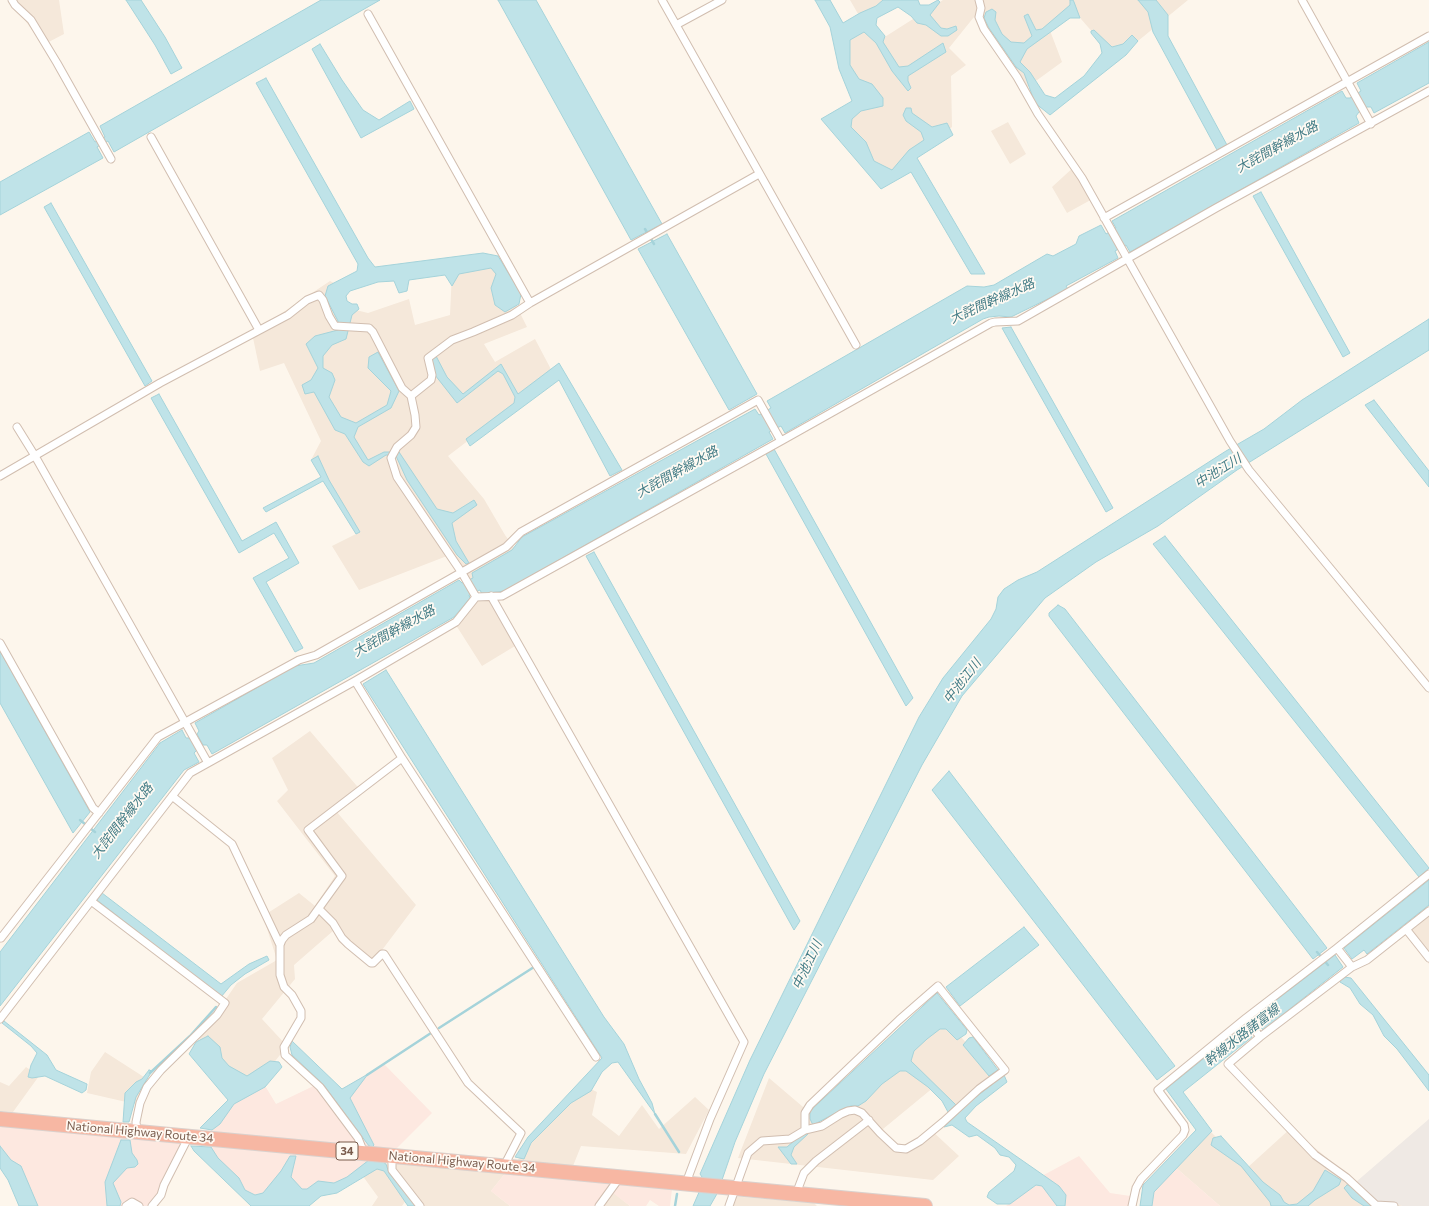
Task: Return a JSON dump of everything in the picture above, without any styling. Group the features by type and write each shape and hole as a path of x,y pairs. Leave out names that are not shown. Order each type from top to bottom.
{"highway":[{"name":"National Highway Route 34","path":"0,1119 620,1176 925,1206"}],"street":[{"path":"12,0 31,20 58,64 111,159"},
{"path":"662,0 856,345"},
{"path":"676,26 722,0"},
{"path":"979,0 981,8 979,17 984,29 1017,77 1038,114 1082,178 1126,259 1230,441 1249,470 1429,688"},
{"path":"1302,0 1371,124"},
{"path":"368,14 530,303"},
{"path":"1104,218 1429,36"},
{"path":"0,1019 190,773 356,681 456,622 476,597 502,596 991,323 1018,321 1126,259 1429,91"},
{"path":"151,137 259,330"},
{"path":"411,396 431,380 432,374 428,358 452,340 512,315 530,303 759,174"},
{"path":"0,476 160,383 288,315 307,300 319,295 323,300 329,316 335,326 369,328 373,332 402,388 411,396 416,427 411,435 397,447 391,458 397,477 464,576 476,597"},
{"path":"0,937 1,938 155,740 299,660 316,655 464,576 506,547 521,532 758,400 781,441"},
{"path":"17,427 35,456 208,763"},
{"path":"491,596 744,1042 710,1119 690,1184"},
{"path":"0,643 93,808 98,813"},
{"path":"356,681 402,758 596,1056"},
{"path":"364,1153 358,1138 320,1087 285,1055 284,1047 301,1018 301,1011 292,995 284,987 280,975 280,945 286,936 311,919 342,876 308,830 402,758"},
{"path":"172,796 232,844 280,945"},
{"path":"1132,1206 1136,1188 1141,1179 1186,1130 1184,1125 1158,1090 1248,1021 1323,959 1339,950 1429,874"},
{"path":"92,901 225,1003 217,1015 160,1070 147,1087 140,1103 136,1122 137,1131"},
{"path":"319,909 333,923 345,941 371,963 384,954 468,1083 521,1133 504,1166"},
{"path":"1394,1206 1376,1205 1347,1178 1315,1155 1228,1064 1258,1034 1352,967 1368,960 1429,911"},
{"path":"1406,929 1429,958"},
{"path":"1339,950 1352,967"},
{"path":"729,1206 731,1188 748,1153 762,1141 790,1139 805,1130 822,1126 848,1111 855,1110 862,1113 890,1143 899,1149 906,1149 920,1141 979,1089 1005,1070 938,986 899,1020 810,1105 805,1114 805,1130"},
{"path":"1248,1021 1258,1034"},
{"path":"796,1194 804,1173 816,1161 869,1120"},
{"path":"152,1206 161,1195 164,1185 189,1136"},
{"path":"392,1156 392,1170 420,1206"},
{"path":"599,1206 620,1176"},
{"path":"126,1206 132,1202 139,1206"}],"shaded area":[{"path":"10,0 59,0 64,34 43,45"},
{"path":"850,0 901,0 861,19"},
{"path":"943,0 1188,0 1116,59 1074,11 1049,28 1062,62 1022,91 974,17 949,48 966,65 951,76 952,127 881,181 832,123 857,100 836,37 861,19 880,40"},
{"path":"1008,122 1026,154 1010,164 991,131"},
{"path":"1076,165 1096,197 1067,213 1052,187"},
{"path":"494,261 527,327 484,344 495,362 535,339 554,375 448,456 484,499 505,535 518,553 465,585 447,556 359,590 332,546 356,534 311,460 321,441 284,363 260,371 252,333 330,281 342,287 344,307 368,313 409,299 415,325 450,315 452,272"},
{"path":"472,598 495,598 520,643 482,666 454,622"},
{"path":"310,731 362,792 336,811 416,905 370,966 339,942 333,931 294,965 295,979 262,1019 287,1046 261,1079 247,1092 195,1034 217,1012 237,983 277,960 263,916 299,893 315,906 335,876 277,801 288,790 272,758"},
{"path":"1429,900 1429,964 1399,925"},
{"path":"943,1016 1000,1082 961,1115 934,1087 883,1129 895,1143 910,1145 931,1130 959,1156 933,1180 738,1158 769,1078 816,1118"},
{"path":"105,1052 147,1079 135,1104 87,1093 91,1072"},
{"path":"384,1064 432,1113 379,1166 305,1197 247,1199 206,1150 213,1123 261,1079 276,1104 326,1080 342,1089"},
{"path":"26,1067 39,1076 13,1112 0,1111 0,1082 9,1086"},
{"path":"582,1085 597,1092 592,1115 619,1136 642,1105 659,1129 695,1097 709,1110 686,1154 581,1146 573,1166 518,1160 529,1139"},
{"path":"1429,1119 1429,1206 1402,1206 1394,1202 1376,1202 1356,1182"},
{"path":"0,1125 187,1142 158,1206 132,1206 124,1201 122,1206 27,1206 0,1161"},
{"path":"1207,1128 1247,1168 1291,1128 1356,1182 1376,1202 1394,1202 1402,1206 1220,1206 1174,1166"},
{"path":"1079,1156 1110,1193 1137,1197 1137,1206 1006,1206 1040,1177"},
{"path":"402,1162 507,1171 491,1191 510,1206 413,1206 407,1199 402,1206 372,1206 378,1197 362,1175 379,1166"},
{"path":"1174,1166 1220,1206 1150,1206 1152,1190"},
{"path":"507,1171 672,1189 670,1206 659,1206 650,1200 646,1206 630,1206 609,1190 596,1206 510,1206 491,1191"},
{"path":"609,1189 630,1206 596,1206"},
{"path":"730,1196 814,1203 817,1206 726,1206"}],"water":[{"path":"126,0 141,0 165,37 182,68 171,74 155,45"},
{"path":"321,0 380,0 114,152 108,141 97,147 103,158 0,215 0,182 89,132 95,142 105,137 100,126"},
{"path":"498,0 536,0 662,224 631,240"},
{"path":"815,0 830,0 843,23 876,6 883,0 918,0 920,5 929,5 938,0 940,2 930,15 941,28 947,29 956,26 957,30 948,36 941,36 926,25 917,23 911,16 898,7 877,18 876,25 885,36 883,42 899,67 908,66 943,43 946,52 908,76 908,81 911,88 908,91 892,71 876,43 864,32 850,40 850,65 859,79 872,84 883,98 883,106 861,111 852,119 851,127 866,142 874,161 892,170 909,150 924,140 921,132 906,121 903,115 906,108 911,108 912,113 932,127 947,123 953,135 917,158 985,274 971,274 911,172 881,189 821,119 852,101 839,69 830,27"},
{"path":"1070,0 1073,0 1080,18 1070,18 1027,49 1020,62 1030,72 1045,95 1055,98 1084,76 1102,53 1100,44 1091,31 1094,30 1112,47 1123,44 1132,35 1138,41 1126,55 1050,115 1035,103 1024,73 1016,67 989,28 984,18 986,12 992,9 996,12 995,20 1002,34 1011,42 1024,43 1032,36 1024,16 1028,14 1036,30 1042,29 1070,5"},
{"path":"1138,0 1156,0 1168,15 1168,36 1227,145 1217,150 1153,32 1148,12"},
{"name":"大詫間幹線水路","path":"1429,42 1429,83 1374,113 1371,107 1367,107 1356,116 1359,123 1130,252 1126,245 1115,251 1118,258 1066,286 1068,289 1011,317 999,316 983,319 785,433 781,426 769,432 773,439 504,591 482,594 480,590 469,595 470,598 454,617 212,754 207,745 203,745 197,734 199,731 195,723 295,666 314,663 459,580 462,583 473,578 472,573 512,550 522,537 755,409 759,415 771,408 767,401 967,286 984,287 994,285 1047,254 1053,256 1076,244 1079,236 1101,225 1106,234 1116,228 1112,221 1342,91 1346,98 1350,98 1361,91 1357,83"},
{"path":"320,44 342,80 363,110 379,120 410,101 414,109 361,138 312,49"},
{"path":"266,78 368,258 375,267 483,253 498,256 521,294 519,304 505,312 495,305 491,288 496,274 491,268 459,274 452,286 445,275 409,280 407,291 399,293 394,281 378,282 350,291 346,296 347,301 352,304 357,304 359,309 352,315 346,339 332,345 323,356 323,368 332,373 335,380 329,397 341,417 356,423 387,405 391,391 368,368 369,357 378,352 399,391 391,408 358,427 354,437 368,460 384,452 399,452 437,509 453,513 474,500 477,505 452,523 456,541 469,563 466,564 457,555 407,480 396,456 386,455 369,466 363,462 345,434 335,430 314,392 305,394 302,385 311,380 318,368 306,344 315,336 338,330 338,321 325,296 328,286 357,271 358,264 256,83"},
{"path":"1261,192 1350,353 1343,357 1253,196"},
{"path":"51,203 152,381 145,386 44,207"},
{"path":"667,234 757,394 729,410 638,249"},
{"name":"中池江川","path":"1429,319 1429,350 1237,470 1158,526 1096,562 1045,598 962,696 922,765 764,1074 735,1142 722,1180 704,1180 700,1174 750,1060 919,717 943,678 991,619 996,609 998,597 1004,589 1018,580 1037,572 1226,451 1264,429 1302,400"},
{"path":"1011,327 1113,508 1106,512 1002,328"},
{"path":"436,356 447,377 463,394 501,364 518,394 559,363 622,470 610,476 559,380 470,446 466,439 514,403 515,397 503,374 498,371 457,403 435,375 432,360"},
{"path":"159,394 242,541 276,522 299,563 266,582 303,648 295,652 253,578 289,558 274,533 239,553 151,398"},
{"path":"1374,400 1429,471 1429,487 1365,405"},
{"path":"774,449 913,698 906,706 766,454"},
{"path":"318,456 329,480 360,532 356,534 323,481 266,512 263,508 321,477 311,460"},
{"path":"1165,536 1429,868 1419,877 1153,544"},
{"path":"594,552 800,921 794,930 586,556"},
{"path":"1058,605 1065,609 1327,948 1313,959 1049,616 1049,613"},
{"path":"0,651 90,812 73,833 0,703"},
{"path":"386,670 604,1017 624,1044 639,1079 652,1103 655,1114 618,1062 612,1063 602,1072 591,1091 571,1103 531,1143 524,1159 515,1157 528,1137 602,1058 363,684"},
{"name":"大詫間幹線水路","path":"182,730 186,738 190,738 197,750 194,753 199,762 184,770 0,1006 0,952 160,743"},
{"path":"949,771 1175,1066 1157,1080 932,790"},
{"path":"1429,880 1429,905 1367,954 1364,950 1352,959 1344,948"},
{"path":"102,893 221,984 249,964 267,956 269,960 245,974 231,985 221,997 97,900"},
{"path":"1024,927 1039,945 960,1006 946,987"},
{"path":"1335,955 1343,967 1263,1030 1260,1026 1258,1028 1254,1023 1256,1022 1253,1018"},
{"path":"1341,978 1351,978 1429,1075 1429,1091 1397,1049 1384,1036 1373,1015 1360,1004 1350,988 1340,982"},
{"path":"937,993 967,1030 966,1034 957,1040 946,1029 940,1029 914,1051 911,1061 956,1105 948,1112 942,1101 928,1087 906,1071 900,1071 882,1084 866,1101 858,1106 845,1108 813,1125 810,1119 810,1111"},
{"path":"4,1021 47,1055 56,1070 87,1084 86,1090 82,1093 45,1076 32,1078 28,1077 31,1065 37,1053 31,1046 2,1023"},
{"name":"幹線水路諸富線","path":"1244,1026 1251,1032 1250,1034 1252,1037 1183,1092 1212,1131 1154,1192 1152,1206 1140,1206 1143,1185 1196,1130 1166,1089"},
{"path":"208,1036 220,1047 222,1058 229,1066 247,1076 270,1061 279,1062 282,1067 265,1087 234,1104 220,1124 212,1130 200,1128 228,1100 189,1054 196,1042"},
{"path":"973,1037 998,1070 989,1076 963,1045 969,1038"},
{"path":"292,1041 342,1089 368,1074 350,1098 374,1145 372,1147 369,1146 323,1084 292,1055 290,1047"},
{"path":"149,1070 152,1071 136,1097 129,1122 123,1122 125,1093 136,1082 142,1079"},
{"path":"1004,1075 1007,1082 976,1106 965,1118 967,1122 1059,1186 1066,1195 1065,1206 1057,1206 1042,1186 1036,1185 1010,1204 997,1204 987,1197 989,1192 1014,1171 1016,1165 1009,1157 1000,1155 995,1148 977,1135 969,1137 952,1125 944,1127 971,1101"},
{"path":"802,1134 808,1134 794,1147 791,1155 797,1164 791,1164 778,1147 787,1147"},
{"path":"1221,1136 1263,1182 1280,1195 1284,1202 1289,1205 1297,1204 1313,1191 1325,1170 1341,1180 1339,1185 1308,1206 1271,1206 1270,1202 1241,1166 1211,1145 1213,1138"},
{"path":"121,1140 130,1140 132,1153 138,1164 135,1167 127,1168 113,1183 121,1202 120,1206 107,1206 105,1182"},
{"path":"0,1146 11,1160 21,1166 38,1206 19,1206 8,1180 0,1168"},
{"path":"191,1146 211,1147 218,1158 239,1178 245,1190 255,1195 263,1193 281,1171 290,1156 296,1156 291,1177 302,1189 307,1189 318,1181 334,1183 347,1177 369,1160 381,1161 386,1164 389,1173 416,1206 408,1206 384,1171 377,1169 337,1193 321,1196 309,1206 251,1206 194,1151"},
{"path":"1347,1185 1351,1185 1374,1206 1364,1206 1352,1198 1344,1188"},
{"path":"700,1190 718,1192 710,1206 693,1206"}],"waterway":[{"path":"645,229 654,244"},
{"path":"80,820 95,832"},
{"path":"1317,952 1328,965"},
{"path":"439,1028 534,967"},
{"path":"150,1073 190,1036 216,1007"},
{"path":"367,1075 431,1033"},
{"path":"655,1114 679,1152"},
{"path":"675,1206 677,1194"}]}
